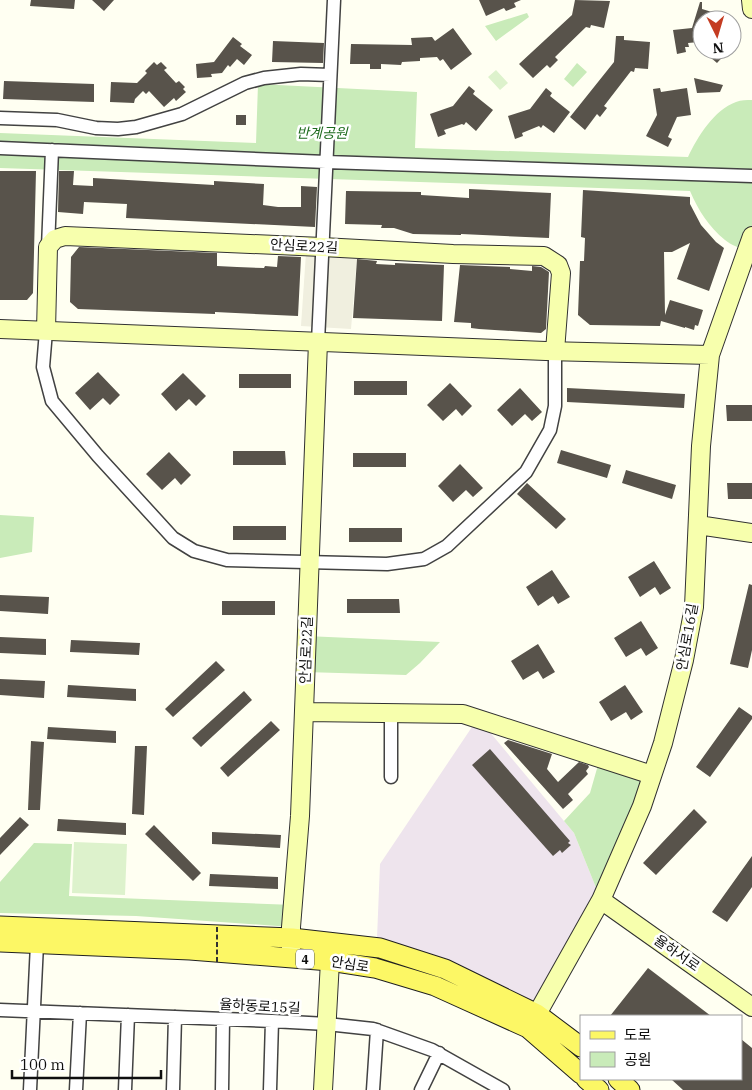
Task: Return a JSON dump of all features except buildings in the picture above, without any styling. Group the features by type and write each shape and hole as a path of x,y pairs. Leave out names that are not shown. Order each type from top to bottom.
{"main road":[{"name":"안심로","path":"0,926 292,938 380,948 445,969 536,1014 580,1047"},
{"name":"안심로","path":"0,942 190,950 330,961 375,968 435,986 528,1028 580,1073"},
{"path":"587,1080 599,1090"},
{"path":"619,1080 630,1090"}],"street":[{"path":"318,342 334,0"},
{"path":"750,0 752,9"},
{"path":"0,118 57,120 96,128 118,129 136,127 182,114 245,83 264,78 301,74 330,75"},
{"path":"0,148 326,162 752,176"},
{"path":"52,150 46,331 43,367 52,401 98,456 173,538 194,551 227,560 387,564 424,559 447,546 526,472 550,430 556,406 555,351"},
{"name":"안심로22길","path":"48,247 55,239 65,236 322,246 453,254 544,256 558,265 561,273 555,351"},
{"name":"안심로16길","path":"536,1014 601,900 642,806 663,742 684,660 694,607 701,446 710,356 752,236"},
{"path":"0,329 710,356"},
{"name":"안심로22길","path":"291,958 300,816 318,342"},
{"path":"698,525 752,533"},
{"path":"304,712 463,714 652,775"},
{"path":"391,713 391,777"},
{"name":"율하서로","path":"601,900 752,1007"},
{"path":"30,1090 37,944"},
{"path":"323,1090 330,961"},
{"name":"율하동로15길","path":"0,1010 272,1021 327,1024 377,1030 439,1053 484,1085 503,1090"},
{"path":"76,1090 80,1014"},
{"path":"125,1090 128,1015"},
{"path":"173,1090 175,1017"},
{"path":"222,1090 223,1019"},
{"path":"270,1090 272,1021"},
{"path":"373,1090 377,1030"},
{"path":"421,1090 439,1053"}],"path":[{"path":"217,925 217,962"}],"shaded area":[{"path":"306,253 357,256 351,329 301,326"},
{"path":"478,718 574,833 601,900 532,1022 376,963 380,864"}],"green space":[{"path":"527,13 529,17 496,41 485,26"},
{"path":"577,63 587,72 573,87 564,79"},
{"path":"496,70 508,83 500,90 488,77"},
{"name":"반계공원","path":"258,84 417,92 415,148 688,157 702,132 714,117 736,102 752,100 752,236 747,251 727,242 704,218 690,191 0,168 0,133 256,143"},
{"path":"0,515 34,517 32,552 0,558"},
{"path":"306,636 440,642 406,675 305,672"},
{"path":"600,758 652,775 601,900 574,833 564,821 590,793"},
{"path":"74,842 127,844 125,895 72,893"},
{"path":"34,843 72,844 69,896 294,905 291,927 136,916 0,913 0,882"}]}
